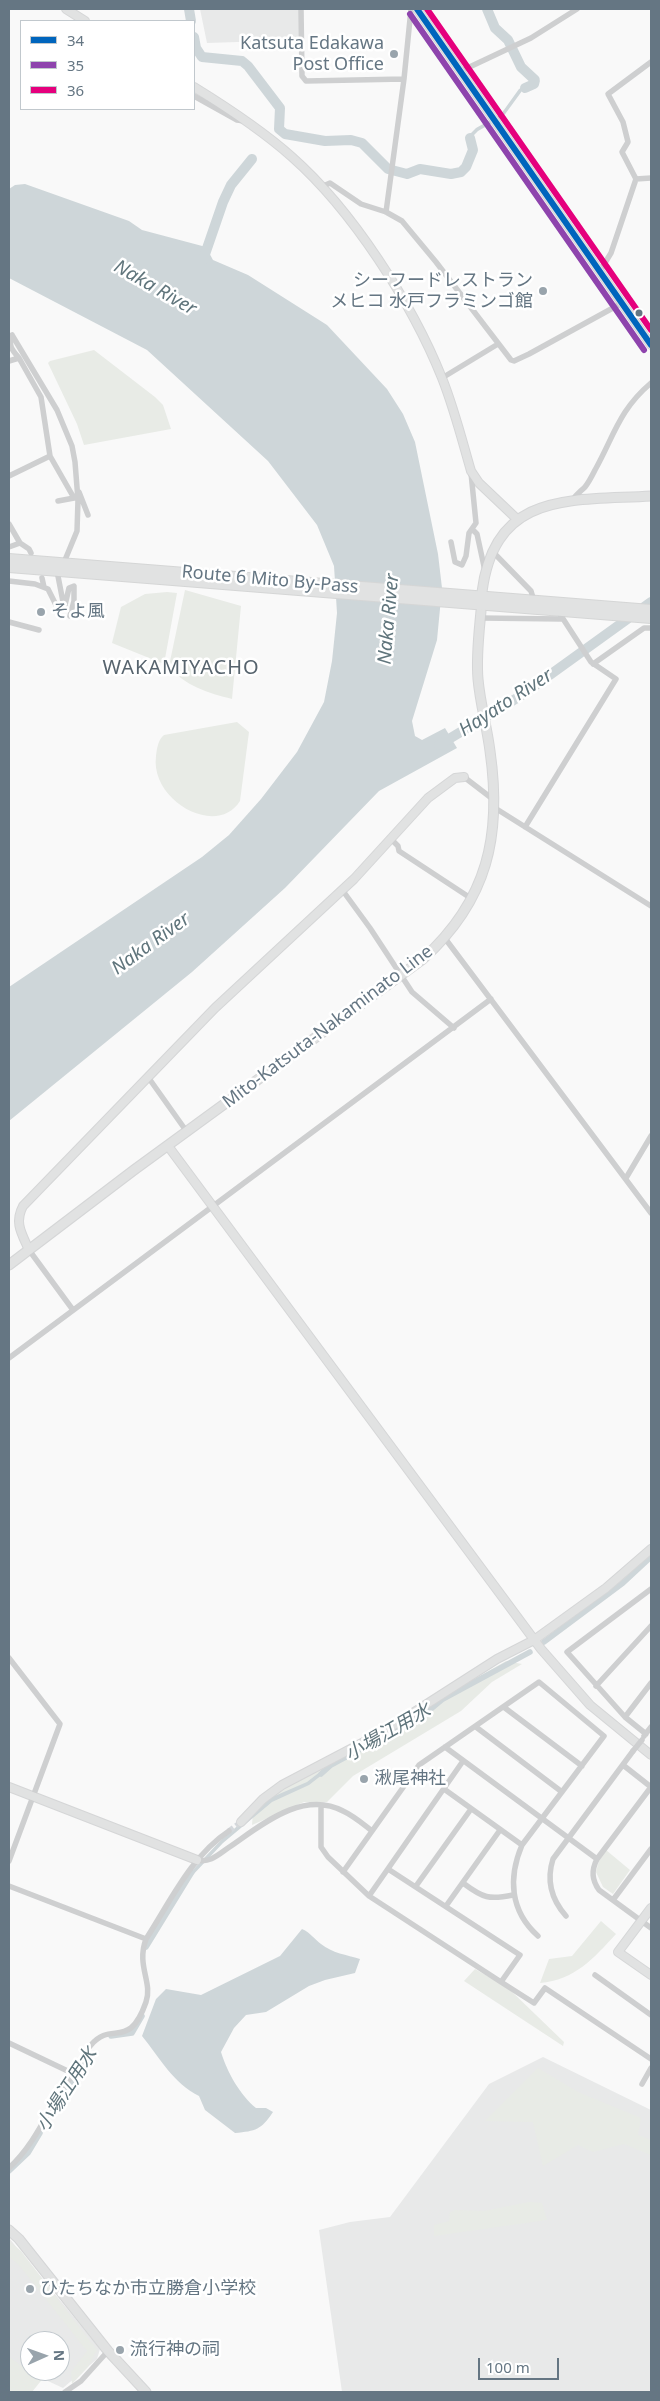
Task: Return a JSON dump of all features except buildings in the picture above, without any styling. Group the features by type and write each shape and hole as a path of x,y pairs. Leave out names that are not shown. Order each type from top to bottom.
{"highway":[{"name":"Route 6 Mito By-Pass","path":"9,559 78,569 468,600 534,601 651,610"},
{"name":"Route 6 Mito By-Pass","path":"9,567 60,567"},
{"name":"Route 6 Mito By-Pass","path":"468,600 560,615 606,615 651,618"}],"main road":[{"path":"482,592 485,571 492,551 499,539 518,520 542,506 572,501 651,496"},
{"name":"Mito-Katsuta-Nakaminato Line","path":"9,1266 168,1146 401,975 423,958 460,920 472,899 490,853 494,804 488,736 478,668 481,614"},
{"path":"9,2230 27,2249 108,2351 146,2392"}],"street":[{"path":"66,9 84,20"},
{"path":"301,9 302,76 306,81 404,79"},
{"path":"386,212 404,79 411,9"},
{"path":"417,9 651,345"},
{"path":"460,70 511,48 577,9"},
{"path":"600,271 611,253 636,179 622,152 628,142 623,122 608,94 651,62"},
{"path":"195,88 248,121 294,158 321,187 360,235 396,289 442,378 472,471 479,483 518,520"},
{"path":"195,97 237,120 248,121"},
{"path":"636,179 651,178"},
{"path":"321,187 330,183 360,204 386,212 402,221 508,357 514,361 622,303"},
{"path":"76,499 50,456 41,397 19,358 11,348 9,343 12,335 37,374 66,430 75,462 78,488 88,516"},
{"path":"442,378 498,344"},
{"path":"9,361 19,358"},
{"path":"572,501 576,494 585,487 596,470 619,420 651,383"},
{"path":"9,476 50,456"},
{"path":"451,542 455,562 462,565 466,556 469,534 476,522 472,471"},
{"path":"64,607 60,567 77,531 76,499 78,488"},
{"path":"58,500 76,499"},
{"path":"9,524 20,543 29,548 31,554"},
{"path":"472,529 477,534 485,571"},
{"path":"9,547 20,543"},
{"path":"492,551 531,591 534,601"},
{"path":"42,578 44,587 53,597 57,607 60,609 64,607"},
{"path":"9,581 44,587"},
{"path":"64,607 69,588 74,586 74,601 70,616"},
{"path":"481,614 560,615 592,663 616,679 525,826"},
{"path":"9,622 40,630"},
{"path":"592,663 644,628 651,628"},
{"path":"72,1310 29,1250 18,1225 18,1216 23,1206 215,1008 342,891 428,798 455,778 464,777 494,804 525,826 651,906"},
{"path":"390,838 398,846 399,851 472,899"},
{"path":"342,891 415,995 454,1028"},
{"path":"444,937 651,1213"},
{"path":"9,1358 491,999"},
{"path":"148,1077 188,1132"},
{"path":"626,1178 651,1136"},
{"path":"168,1146 534,1640 590,1705 651,1755"},
{"path":"241,1822 263,1799 282,1785 403,1720 456,1684 534,1640 606,1588 651,1549"},
{"path":"646,1734 625,1717 567,1652 651,1588"},
{"path":"596,1686 651,1626"},
{"path":"9,1658 60,1724 9,1861"},
{"path":"343,1872 419,1765 505,1708 539,1682 604,1736 522,1845 513,1874 513,1895 526,1923 538,1936"},
{"path":"625,1717 651,1683"},
{"path":"505,1708 582,1766"},
{"path":"476,1727 562,1792"},
{"path":"566,1916 553,1898 549,1879 553,1859 651,1727"},
{"path":"446,1747 597,1859"},
{"path":"369,1896 463,1761"},
{"path":"623,1765 651,1787 597,1859 592,1871 595,1884 651,1928"},
{"path":"9,1787 205,1862 216,1857 252,1829 296,1808 321,1805 342,1810 372,1831"},
{"path":"444,1789 522,1845"},
{"path":"321,1805 321,1847 343,1872 369,1896 534,2003 545,1988 651,2059"},
{"path":"416,1886 471,1809"},
{"path":"446,1906 500,1830"},
{"path":"9,2168 29,2148 65,2084 74,2074 88,2049 97,2039 105,2035 129,2031 137,2022 148,1996 142,1962 146,1939 197,1860 218,1838 229,1831"},
{"path":"613,1900 651,1849"},
{"path":"388,1869 520,1955 501,1982"},
{"path":"463,1883 484,1897 513,1895"},
{"path":"9,1886 146,1939"},
{"path":"651,1908 618,1952 651,1975"},
{"path":"595,1975 651,2015"},
{"path":"9,2043 74,2074"},
{"path":"642,2084 651,2068"},
{"path":"66,2392 81,2381 108,2351"}],"shaded area":[{"path":"200,9 299,9 299,40 207,43"},
{"path":"94,350 163,405 171,429 84,445 77,424 48,363"},
{"path":"185,590 241,606 232,699 189,684 169,666"},
{"path":"177,593 164,664 112,643 121,607 145,594"},
{"path":"237,722 249,732 240,801 230,812 216,816 202,815 187,809 174,800 163,787 157,772 156,756 160,739 164,735"},
{"path":"506,1661 522,1664 492,1682 461,1711 353,1776 327,1802 304,1802 252,1825 253,1812 271,1795"},
{"path":"606,1850 630,1870 613,1894 603,1887 596,1872 599,1860"},
{"path":"601,1921 616,1934 600,1951 574,1973 540,1983 549,1959 572,1956"},
{"path":"475,1969 507,1987 564,2042 563,2046 464,1981"},
{"path":"543,2057 651,2110 651,2392 342,2392 319,2230 350,2222 390,2217 489,2084"},
{"path":"538,2068 578,2092 641,2118 638,2135 651,2140 651,2155 624,2144 593,2152 578,2145 543,2166 533,2122 485,2121"},
{"path":"529,2202 542,2203 547,2220 434,2236 434,2225 449,2221 450,2212 455,2210 484,2211"},
{"name":"ひたちなか市立勝倉小学校","path":"9,2238 100,2349 97,2359 63,2388 48,2381 70,2381 70,2331 20,2331 20,2368 9,2363"},
{"path":"9,2241 21,2251 97,2350 88,2367 72,2384 71,2372 87,2351 18,2264 9,2257"},
{"path":"9,2357 20,2364 20,2381 41,2381 32,2392 9,2392"}],"water":[{"path":"536,80 535,85 522,91 503,117 478,131 472,137 474,149 471,150 469,135 476,128 501,114 519,89"},
{"name":"Naka River","path":"25,184 129,221 142,230 206,247 213,260 248,275 327,325 387,389 403,414 415,442 438,554 442,588 437,640 412,721 415,736 422,740 445,728 457,748 379,791 285,888 192,972 9,1121 9,987 202,857 229,835 261,799 297,752 324,702 332,661 337,613 334,566 317,525 268,461 147,350 9,278 9,189 15,185"},
{"path":"325,1768 327,1771 309,1785 272,1802 223,1843 190,1878 188,1875 221,1840 270,1798 307,1782"},
{"path":"302,1929 330,1950 360,1959 355,1973 309,1986 266,2012 246,2015 234,2028 221,2052 227,2067 239,2090 250,2103 256,2108 266,2108 273,2112 261,2126 235,2133 205,2110 199,2096 182,2085 174,2077 142,2036 156,1999 166,1989 201,1995 280,1956"}],"waterway":[{"path":"189,9 191,20"},
{"path":"487,9 495,28 508,40 521,67 535,80 534,84 525,88"},
{"path":"195,42 202,57 242,61 248,66 280,108 279,129"},
{"path":"279,129 285,134 325,141 351,140 362,143 388,169 407,174 420,169 451,174 461,172 466,167 473,150 470,138"},
{"path":"203,260 223,202 231,185 252,159"},
{"name":"Hayato River","path":"439,745 522,695 651,602"},
{"name":"小場江用水","path":"544,1642 623,1583 651,1557"},
{"name":"小場江用水","path":"321,1774 331,1765 425,1714 443,1699 530,1652"},
{"name":"小場江用水","path":"146,1947 192,1872"},
{"name":"小場江用水","path":"111,2036 132,2033 142,2016"},
{"name":"小場江用水","path":"64,2090 77,2077 82,2063"},
{"name":"小場江用水","path":"9,2171 28,2153 40,2133"}],"tunnel":[{"path":"229,1831 241,1822"}],"transit line":[{"name":"34","path":"417,9 651,345"},
{"name":"36","path":"427,9 651,330"},
{"name":"35","path":"410,14 644,350"}],"place":[{"name":"Katsuta Edakawa Post Office","path":"394,54"},
{"name":"シーフードレストラン メヒコ 水戸フラミンゴ館","path":"543,291"},
{"name":"そよ風","path":"41,612"},
{"name":"湫尾神社","path":"364,1779"},
{"name":"ひたちなか市立勝倉小学校","path":"30,2289"},
{"name":"流行神の祠","path":"120,2350"}],"district":[{"name":"WAKAMIYACHO","path":"181,668"}]}
